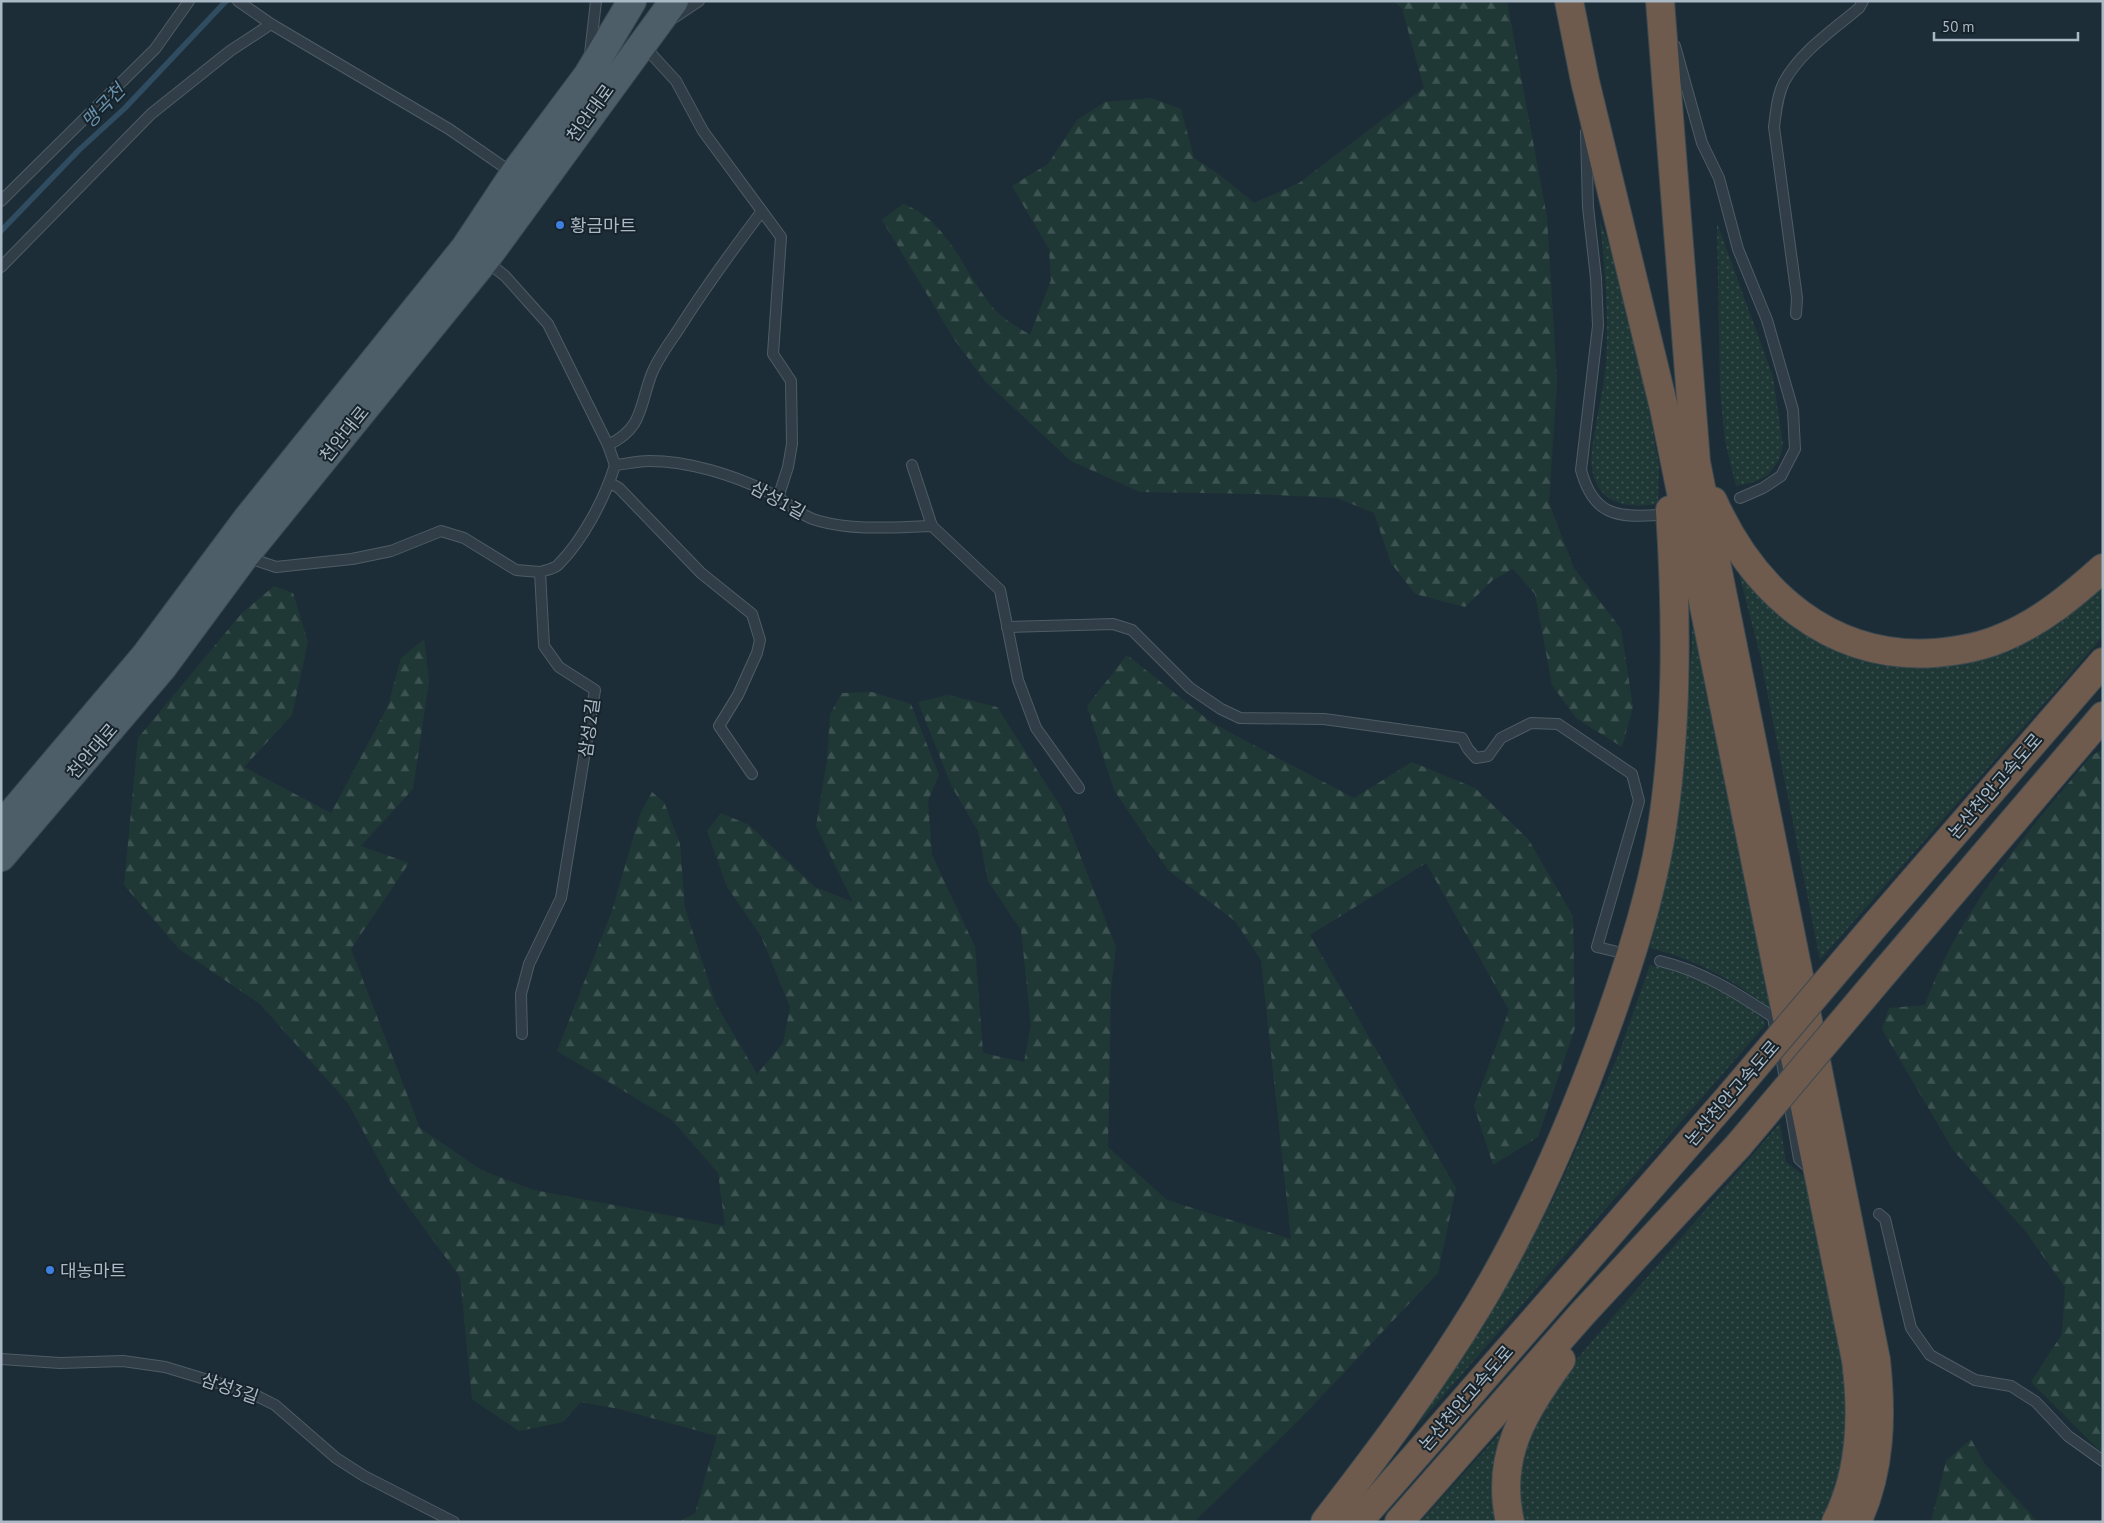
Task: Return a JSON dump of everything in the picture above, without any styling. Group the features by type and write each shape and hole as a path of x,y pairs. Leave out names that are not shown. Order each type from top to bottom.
{"highway":[{"path":"1569,1 1585,80 1664,408 1856,1360 1861,1397 1859,1437 1848,1494 1836,1522"},
{"path":"1661,1 1696,462 1876,1360 1879,1391 1878,1443 1870,1489 1857,1522"},
{"path":"1325,1522 1402,1421 1441,1364 1479,1305 1509,1251 1578,1104 1636,942 1660,839 1672,719 1675,586 1664,408"},
{"path":"1696,462 1734,540 1752,567 1773,592 1796,612 1826,631 1863,646 1913,654 1961,651 2004,638 2041,618 2072,595 2103,568"},
{"name":"논산천안고속도로","path":"1358,1522 1730,1096 2103,662"},
{"name":"논산천안고속도로","path":"1399,1522 1583,1313 1738,1146 2103,716"},
{"path":"1510,1522 1506,1478 1508,1460 1519,1425 1570,1347 1646,1244"}],"main road":[{"name":"천안대로","path":"1,857 162,668 244,557 475,254 526,180 632,1"},
{"name":"천안대로","path":"526,180 646,38 674,1"},
{"name":"천안대로","path":"1,826 145,656 247,519 475,254"}],"lane":[{"path":"1,201 155,49 189,1"},
{"path":"238,1 271,24 449,129 526,180"},
{"path":"588,75 596,1"},
{"path":"699,1 646,38 676,81 704,131 781,237 773,354 791,381 792,444 788,467 778,498"},
{"path":"1661,1 1702,143 1719,178 1738,248 1767,320 1793,410 1794,449 1781,476 1763,488 1740,498"},
{"path":"1796,314 1797,298 1774,127 1777,103 1784,82 1802,57 1859,8 1863,1"},
{"path":"1,267 151,114 230,51 271,24"},
{"path":"1585,80 1588,207 1596,278 1598,326 1581,470 1586,489 1599,504 1613,513 1630,517 1657,516"},
{"path":"608,445 623,438 636,425 653,371 718,269 762,211"},
{"path":"244,557 276,568 352,559 391,551 441,531 464,538 516,570 540,572 557,567 596,513 610,483 615,465 608,445 548,324 505,276 475,254"},
{"name":"삼성1길","path":"615,465 649,461 686,466 741,480 778,498 796,512 818,521 849,528 932,526"},
{"path":"912,465 932,526 1000,590 1018,680 1036,728 1078,788"},
{"path":"610,483 619,488 701,573 752,614 760,640 757,653 738,695 719,726 752,774"},
{"name":"삼성2길","path":"522,1034 521,994 529,964 561,898 595,690 559,667 544,646 544,611 540,572"},
{"path":"1007,626 1113,624 1132,630 1190,688 1221,709 1240,718 1324,719 1462,738 1476,758 1488,756 1501,738 1531,723 1558,724 1632,774 1637,792 1639,801 1597,947 1614,951"},
{"path":"1660,961 1684,967 1731,990 1773,1017 1799,1159 1809,1168"},
{"path":"1879,1214 1885,1219 1911,1328 1930,1355 1975,1380 2011,1386 2036,1402 2068,1436 2103,1461"},
{"name":"삼성3길","path":"1,1359 60,1363 123,1361 165,1367 251,1393 275,1405 336,1458 364,1476 454,1522"}],"green space":[{"path":"1394,1 1507,1 1547,217 1557,381 1549,503 1574,568 1621,629 1633,707 1622,747 1576,718 1552,685 1535,594 1513,569 1493,580 1465,607 1415,594 1391,563 1374,513 1337,498 1257,494 1140,492 1071,461 985,381 954,339 882,220 903,204 919,212 945,236 995,310 1030,335 1051,280 1049,249 1012,186 1048,164 1077,120 1105,102 1151,98 1181,109 1194,158 1220,175 1254,203 1299,183 1424,88 1402,9"},
{"path":"1600,221 1616,262 1631,310 1659,465 1658,504 1634,505 1611,499 1599,488 1593,473 1592,449 1604,377 1607,343 1606,291"},
{"path":"1717,223 1773,377 1783,445 1779,460 1768,475 1754,482 1736,486 1725,441 1720,389"},
{"path":"1734,554 1752,582 1915,662 2103,581 2103,636 1820,960 1760,655"},
{"path":"1692,566 1775,1012 1731,981 1700,965 1650,948 1678,822 1692,647"},
{"path":"274,586 293,593 308,642 292,715 244,767 331,813 388,706 401,658 424,639 429,681 413,789 361,846 409,863 351,949 420,1128 481,1170 534,1190 725,1226 718,1173 672,1120 557,1051 612,911 640,814 652,792 664,802 680,844 685,908 716,1004 757,1074 783,1043 790,1007 761,936 727,887 707,831 721,813 749,825 815,887 853,902 816,826 827,761 830,714 842,693 872,692 911,704 939,775 928,801 932,855 975,947 983,1053 1024,1062 1031,1025 1021,930 988,881 978,831 952,787 918,702 948,695 997,707 1062,809 1116,947 1111,989 1108,1147 1167,1200 1291,1239 1261,960 1235,921 1168,870 1114,790 1087,706 1127,655 1212,723 1354,798 1412,762 1475,788 1528,839 1573,916 1575,1028 1538,1137 1493,1165 1474,1106 1509,1010 1426,863 1310,935 1456,1188 1438,1273 1301,1418 1194,1522 679,1522 695,1513 717,1436 619,1409 581,1402 563,1422 519,1431 472,1399 460,1277 391,1183 348,1103 260,1004 179,949 124,885 138,738 242,613"},
{"path":"2103,749 2103,1454 2031,1382 2062,1334 2065,1287 2026,1232 1953,1150 1882,1029 1889,1008 1925,1005 1939,970 1956,937 1997,873 2091,756"},
{"path":"1650,965 1697,979 1730,994 1756,1013 1766,1024 1417,1426 1477,1331 1553,1200 1618,1056"},
{"path":"1780,1123 1786,1162 1820,1188 1853,1417 1828,1522 1523,1522 1520,1515 1519,1471 1531,1424 1563,1375"},
{"path":"1503,1430 1496,1453 1492,1487 1496,1522 1420,1522"},
{"path":"1971,1439 1984,1463 2038,1522 1931,1522 1946,1461"}],"waterway":[{"name":"맹곡천","path":"1,231 79,150 125,108 226,1"}],"place":[{"name":"황금마트","path":"560,225"},
{"name":"대농마트","path":"50,1270"}]}
